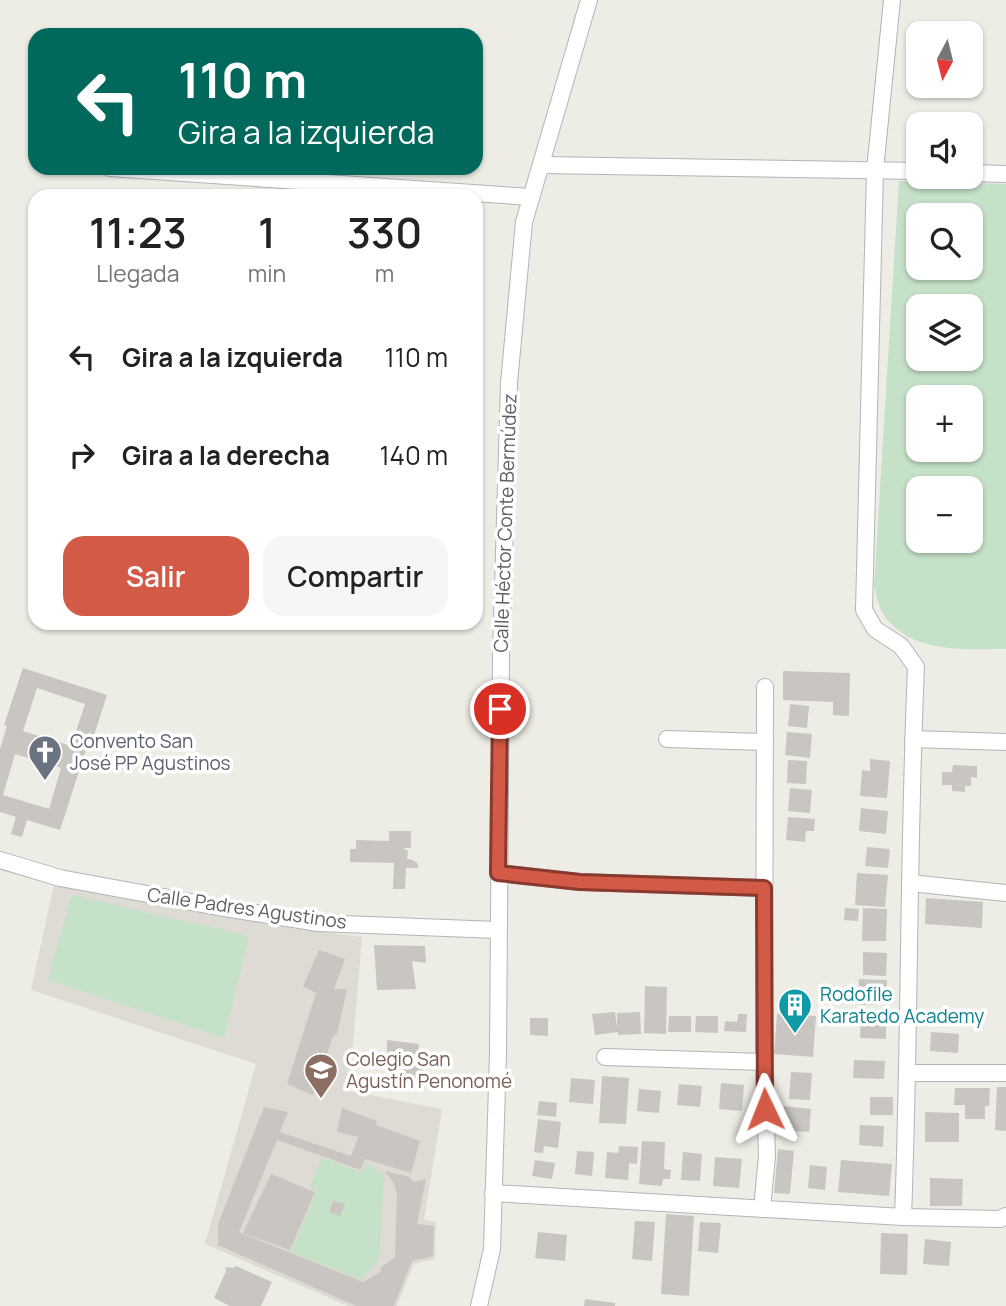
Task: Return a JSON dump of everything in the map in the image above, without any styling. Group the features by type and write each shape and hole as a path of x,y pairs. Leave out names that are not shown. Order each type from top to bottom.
{"street":[{"name":"Calle Héctor Conte Bermúdez","path":"479,1306 492,1249 498,1053 501,655 509,383 524,222 589,0"},
{"path":"892,0 875,170 864,610 876,629 901,646 916,667 910,883 909,1073 903,1217"},
{"path":"541,165 906,171"},
{"path":"983,173 1006,173"},
{"path":"212,175 415,189"},
{"path":"483,194 531,197"},
{"path":"762,1209 767,1156 764,1062 765,687"},
{"path":"667,739 765,742"},
{"path":"913,739 1006,742"},
{"name":"Calle Padres Agustinos","path":"0,860 60,878 318,923 498,930"},
{"path":"498,873 580,882 764,888"},
{"path":"910,883 1006,893"},
{"path":"605,1057 764,1062"},
{"path":"909,1073 1006,1073"},
{"path":"493,1193 903,1217 1000,1219 1006,1216"}],"shaded area":[{"name":"Colegio San Agustín Penonomé","path":"55,880 292,928 362,937 349,1091 442,1109 424,1220 436,1222 435,1259 414,1264 397,1306 348,1306 205,1244 256,1064 31,990"}],"green space":[{"path":"899,181 906,181 906,189 983,189 983,183 1006,184 1006,649 955,648 921,642 906,636 893,626 878,602 874,586"},
{"path":"72,895 249,936 224,1038 48,980"},
{"path":"322,1157 360,1172 363,1172 365,1164 378,1169 377,1173 384,1174 379,1259 361,1280 291,1252 317,1190 310,1186"}],"building":[{"path":"23,668 107,695 60,830 27,820 22,837 11,834 16,817 0,812 0,749 7,726 4,725","holes":["37,688 85,704 71,746 23,731","15,754 61,768 49,809 3,795"]},
{"path":"783,671 850,673 849,716 833,715 833,702 783,700"},
{"path":"790,704 809,706 807,728 788,726"},
{"path":"787,732 812,734 810,758 785,755"},
{"path":"870,759 890,761 887,798 860,796 862,770 870,771"},
{"path":"788,760 807,761 806,784 787,783"},
{"path":"953,765 977,766 977,778 971,777 971,786 965,786 965,792 952,791 952,785 942,785 942,772 952,772"},
{"path":"790,788 812,790 810,813 788,811"},
{"path":"861,808 888,811 886,834 859,831"},
{"path":"788,817 815,819 814,831 806,831 805,842 786,840"},
{"path":"389,831 411,831 411,848 403,848 408,851 407,859 418,864 418,868 406,868 405,889 393,889 394,863 350,862 350,849 356,849 356,840 389,841"},
{"path":"867,847 890,849 888,868 865,866"},
{"path":"857,873 888,875 885,907 855,905"},
{"path":"926,898 983,902 982,928 925,924"},
{"path":"845,908 859,909 858,921 844,920"},
{"path":"863,908 887,909 886,941 862,941"},
{"path":"374,945 425,946 426,963 412,961 416,989 377,990"},
{"path":"319,950 345,959 334,989 347,989 337,1034 333,1036 313,1095 287,1084 316,993 303,986"},
{"path":"863,952 887,953 886,976 863,975"},
{"path":"859,979 887,980 886,999 878,999 877,1005 858,1005"},
{"path":"645,986 667,987 666,1034 644,1033"},
{"path":"615,1012 617,1028 617,1013 640,1012 641,1034 618,1035 618,1032 595,1035 592,1014"},
{"path":"738,1014 747,1014 746,1032 724,1031 725,1021 737,1022"},
{"name":"Rodofile Karatedo Academy","path":"777,1014 816,1016 813,1057 774,1054"},
{"path":"669,1016 691,1016 691,1032 668,1032"},
{"path":"696,1016 718,1016 718,1033 695,1032"},
{"path":"861,1016 886,1017 886,1039 860,1038"},
{"path":"530,1018 548,1018 548,1036 530,1035"},
{"path":"931,1032 959,1034 958,1053 930,1051"},
{"path":"387,1040 419,1044 418,1060 423,1061 422,1089 393,1089 394,1074 387,1073"},
{"path":"854,1060 885,1061 884,1079 853,1078"},
{"path":"791,1072 812,1073 810,1100 789,1099"},
{"path":"602,1076 629,1078 626,1124 599,1123"},
{"path":"571,1078 595,1080 593,1104 569,1102"},
{"path":"721,1083 744,1085 742,1111 719,1109"},
{"path":"679,1084 702,1086 700,1107 677,1105"},
{"path":"997,1087 1006,1087 1006,1131 995,1130"},
{"path":"955,1088 990,1088 985,1119 965,1119 965,1105 954,1105"},
{"path":"639,1089 661,1091 659,1113 637,1111"},
{"path":"870,1097 893,1097 893,1115 870,1115"},
{"path":"539,1101 557,1103 556,1117 537,1115"},
{"path":"784,1106 811,1109 809,1132 782,1130"},
{"path":"264,1107 288,1112 280,1132 351,1156 358,1137 337,1132 342,1108 377,1121 376,1125 420,1141 411,1173 365,1159 361,1170 277,1140 239,1232 363,1282 380,1272 381,1267 395,1257 397,1194 394,1183 385,1171 410,1177 413,1182 426,1179 417,1224 434,1226 433,1256 412,1261 394,1306 356,1306 218,1245 218,1224"},
{"path":"925,1112 959,1113 959,1142 925,1142"},
{"path":"538,1119 561,1122 558,1148 544,1146 543,1153 534,1152"},
{"path":"860,1125 884,1126 883,1147 859,1145"},
{"path":"642,1141 665,1142 664,1169 671,1170 670,1179 663,1179 662,1186 639,1184"},
{"path":"619,1146 638,1147 637,1164 629,1163 628,1180 605,1178 607,1152 618,1153"},
{"path":"778,1149 794,1151 790,1194 774,1193"},
{"path":"577,1151 594,1152 592,1176 575,1174"},
{"path":"683,1152 702,1154 700,1181 681,1180"},
{"path":"715,1157 742,1159 739,1188 713,1186"},
{"path":"535,1160 555,1163 552,1179 532,1176"},
{"path":"841,1160 892,1164 889,1196 838,1192"},
{"path":"810,1165 827,1167 825,1190 808,1188"},
{"path":"271,1174 315,1192 290,1250 243,1233"},
{"path":"930,1178 963,1179 962,1206 930,1206"},
{"path":"333,1201 345,1204 340,1216 329,1212"},
{"path":"666,1214 694,1216 689,1296 661,1294"},
{"path":"635,1221 655,1222 652,1261 632,1259"},
{"path":"700,1222 721,1223 718,1253 698,1251"},
{"path":"538,1232 567,1235 565,1261 535,1258"},
{"path":"881,1233 908,1234 907,1275 880,1274"},
{"path":"925,1239 951,1242 949,1266 923,1264"},
{"path":"236,1266 272,1282 261,1306 230,1306 214,1298 226,1271 225,1267"},
{"path":"585,1299 615,1303 615,1306 584,1306"}],"place":[{"name":"Convento San José PP Agustinos","path":"45,782"},
{"name":"Rodofile Karatedo Academy","path":"795,1035"},
{"name":"Colegio San Agustín Penonomé","path":"321,1100"}],"route":[{"path":"500,709 498,873 580,882 764,888 765,1109"}]}
